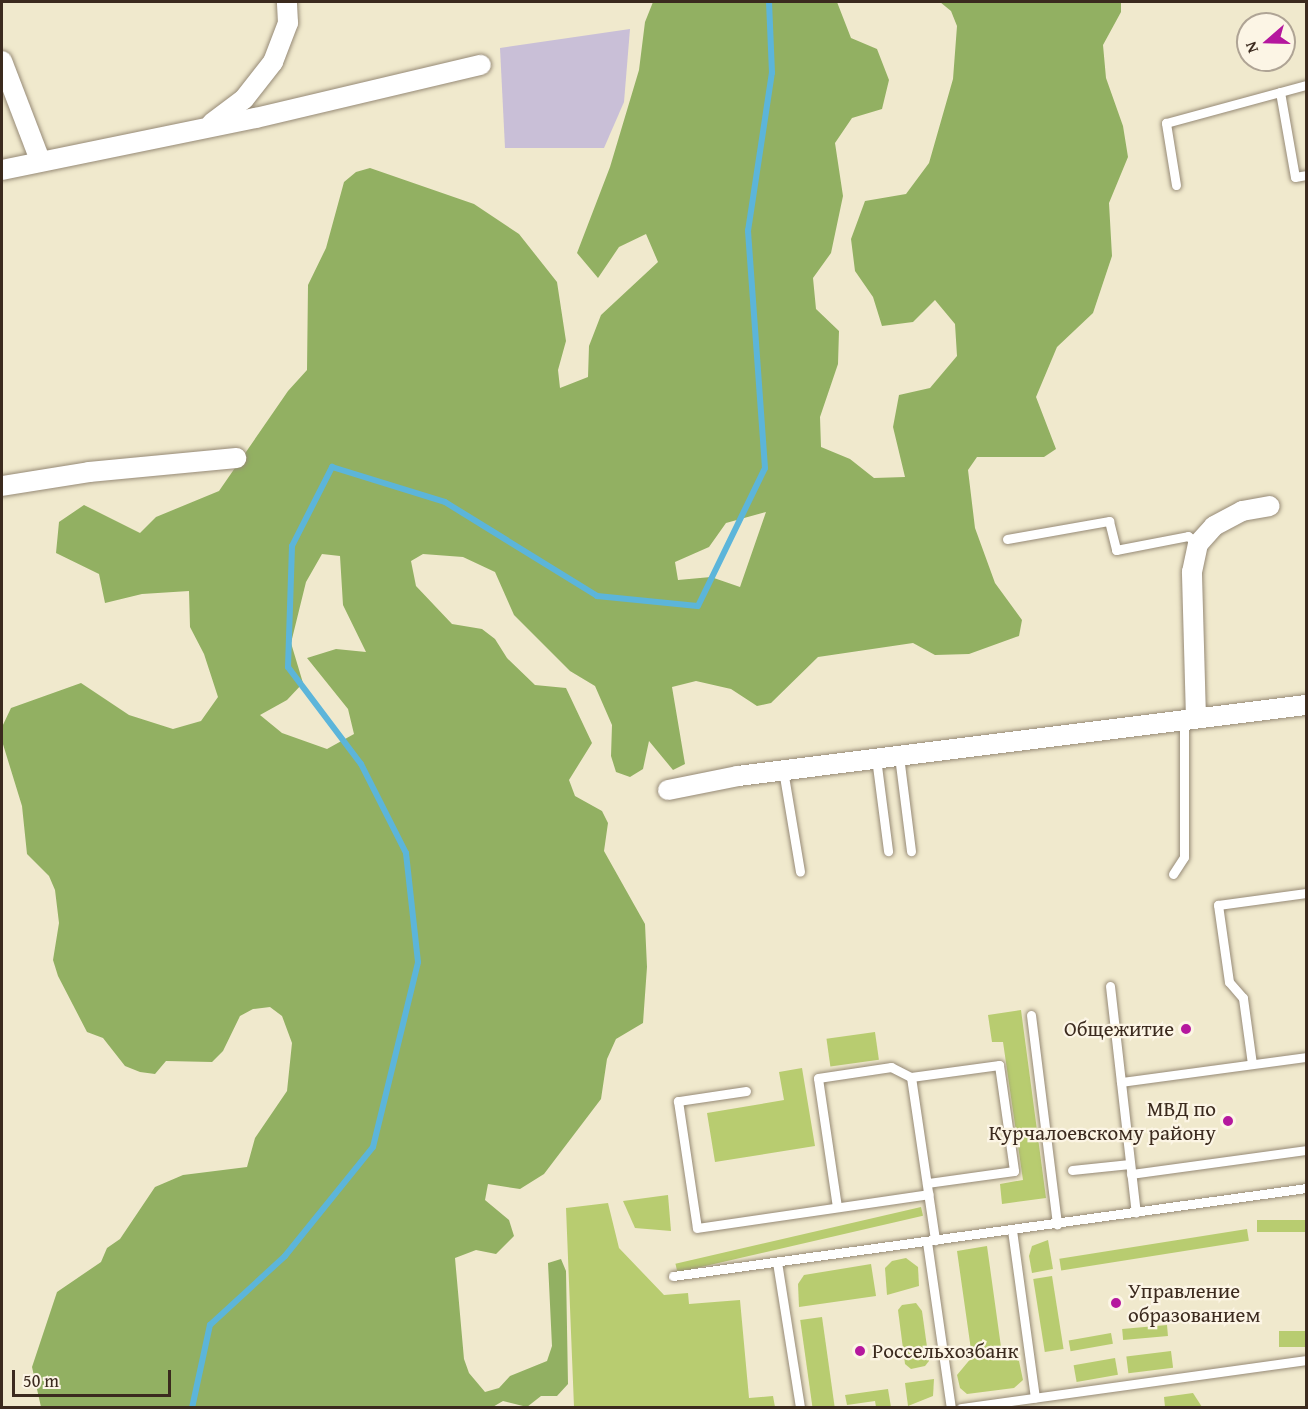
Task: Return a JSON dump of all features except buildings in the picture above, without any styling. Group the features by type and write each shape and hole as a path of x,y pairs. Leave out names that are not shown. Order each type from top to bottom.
{"street":[{"path":"206,127 244,99 273,62 288,23 287,2"},
{"path":"2,61 40,160"},
{"path":"2,170 481,65"},
{"path":"2,486 89,472 236,458"},
{"path":"1190,719 1192,572 1198,544 1223,521 1242,512 1270,506"},
{"path":"668,790 783,770 1306,705"}],"lane":[{"path":"1176,185 1166,123 1306,85"},
{"path":"1280,92 1295,177 1306,175"},
{"path":"1007,539 1109,521 1116,550 1188,536 1198,544"},
{"path":"1173,874 1184,857 1190,719"},
{"path":"899,756 911,851"},
{"path":"876,759 888,851"},
{"path":"783,770 801,872"},
{"path":"1252,1064 1243,998 1229,982 1218,905 1306,893"},
{"path":"1110,986 1136,1213"},
{"path":"1031,1015 1057,1224"},
{"path":"1121,1082 1306,1057"},
{"path":"837,1207 818,1078 891,1067 911,1077 999,1065 1014,1171 927,1183"},
{"path":"911,1077 927,1183 931,1241 951,1407"},
{"path":"746,1091 678,1101 697,1228 928,1194"},
{"path":"1072,1170 1131,1169 1306,1150"},
{"path":"673,1276 1306,1188"},
{"path":"1012,1230 1035,1397"},
{"path":"777,1262 800,1407"},
{"path":"961,1407 1306,1360"}],"shaded area":[{"path":"630,29 624,102 604,148 505,148 500,48"}],"green space":[{"path":"653,2 837,2 851,38 877,49 889,80 882,109 852,118 835,143 843,196 831,253 813,278 816,309 839,331 838,364 820,417 821,447 850,459 874,478 905,477 893,427 899,395 930,388 957,356 955,324 935,300 913,322 882,326 873,297 855,271 851,239 865,201 906,194 929,163 953,79 957,26 951,11 940,2 1121,2 1121,12 1103,45 1106,78 1123,126 1128,157 1109,203 1112,256 1093,313 1057,347 1036,397 1056,449 1044,457 977,457 968,470 975,528 995,583 1022,620 1019,636 969,654 935,655 913,643 818,657 771,703 757,706 731,689 696,681 672,687 685,764 673,770 649,741 643,769 630,777 616,772 611,756 612,725 595,686 570,671 514,615 495,572 463,557 423,554 411,561 416,586 452,624 482,629 495,639 507,658 535,685 566,688 592,743 569,780 575,796 602,811 608,823 604,851 645,924 647,967 643,1023 616,1039 607,1059 601,1099 544,1174 520,1189 488,1184 485,1200 509,1220 514,1236 496,1254 476,1250 455,1258 464,1359 469,1373 485,1392 499,1388 510,1376 547,1361 552,1346 548,1263 561,1259 566,1271 568,1384 557,1396 541,1396 527,1407 503,1401 491,1408 41,1407 32,1367 57,1292 101,1262 107,1248 120,1239 155,1187 183,1175 247,1167 255,1138 287,1091 292,1043 282,1016 270,1007 253,1009 240,1016 223,1051 212,1062 166,1061 155,1074 140,1072 125,1066 103,1038 87,1032 58,976 53,960 59,923 55,890 49,876 27,854 22,806 2,741 2,727 11,708 81,683 129,715 173,729 201,721 218,697 204,654 190,627 189,591 142,594 105,603 99,574 56,553 59,522 84,505 140,533 156,517 219,491 288,391 307,370 308,285 326,248 344,182 356,172 370,168 474,204 519,234 557,282 566,341 558,370 560,388 588,377 589,346 601,315 658,262 646,234 619,247 598,278 577,253 610,167 639,70 645,22","holes":["766,512 740,587 711,577 678,580 675,562 709,547 726,523","322,554 340,556 343,605 366,652 336,649 307,658 348,709 354,734 327,749 282,733 260,715 287,700 303,683 291,643 306,582"]},
{"path":"1021,1010 1046,1198 1002,1204 1000,1184 1023,1180 1003,1042 992,1042 988,1015"},
{"path":"875,1032 879,1060 830,1067 826,1039"},
{"path":"802,1068 815,1146 715,1162 707,1113 784,1100 779,1072"},
{"path":"668,1195 671,1231 635,1228 623,1201"},
{"path":"608,1203 619,1248 664,1295 688,1293 689,1304 740,1300 749,1398 773,1396 775,1407 574,1407 566,1208"},
{"path":"921,1207 923,1216 677,1272 675,1264"},
{"path":"1257,1220 1306,1220 1306,1232 1257,1232"},
{"path":"1247,1229 1249,1241 1061,1271 1059,1259"},
{"path":"1048,1240 1053,1269 1032,1273 1029,1256 1032,1246"},
{"path":"987,1246 1002,1354 1019,1361 1023,1380 1014,1388 967,1394 960,1388 957,1375 972,1357 957,1251"},
{"path":"906,1258 918,1267 919,1286 887,1295 885,1268 892,1261"},
{"path":"871,1264 876,1296 799,1307 798,1284 804,1275"},
{"path":"1052,1276 1064,1349 1045,1352 1033,1279"},
{"path":"916,1303 922,1311 929,1361 925,1366 911,1369 905,1364 898,1310 902,1305"},
{"path":"822,1317 835,1407 813,1408 800,1320"},
{"path":"1167,1325 1168,1336 1123,1340 1122,1329"},
{"path":"1279,1331 1306,1331 1306,1347 1279,1347"},
{"path":"1111,1333 1113,1344 1071,1351 1069,1340"},
{"path":"1171,1351 1173,1368 1128,1373 1126,1356"},
{"path":"1115,1358 1118,1375 1077,1382 1074,1365"},
{"path":"934,1379 933,1396 908,1406 905,1383"},
{"path":"888,1389 891,1407 876,1407 875,1401 847,1405 845,1395"},
{"path":"1193,1393 1202,1407 1165,1407 1164,1397"}],"waterway":[{"path":"192,1408 210,1325 285,1256 373,1147 418,962 406,853 361,764 288,667 292,546 332,467 445,502 597,596 698,606 765,468 748,231 772,73 769,2"}],"place":[{"name":"Общежитие","path":"1186,1029"},
{"name":"МВД по Курчалоевскому району","path":"1228,1121"},
{"name":"Управление образованием","path":"1116,1303"},
{"name":"Россельхозбанк","path":"860,1351"}]}
